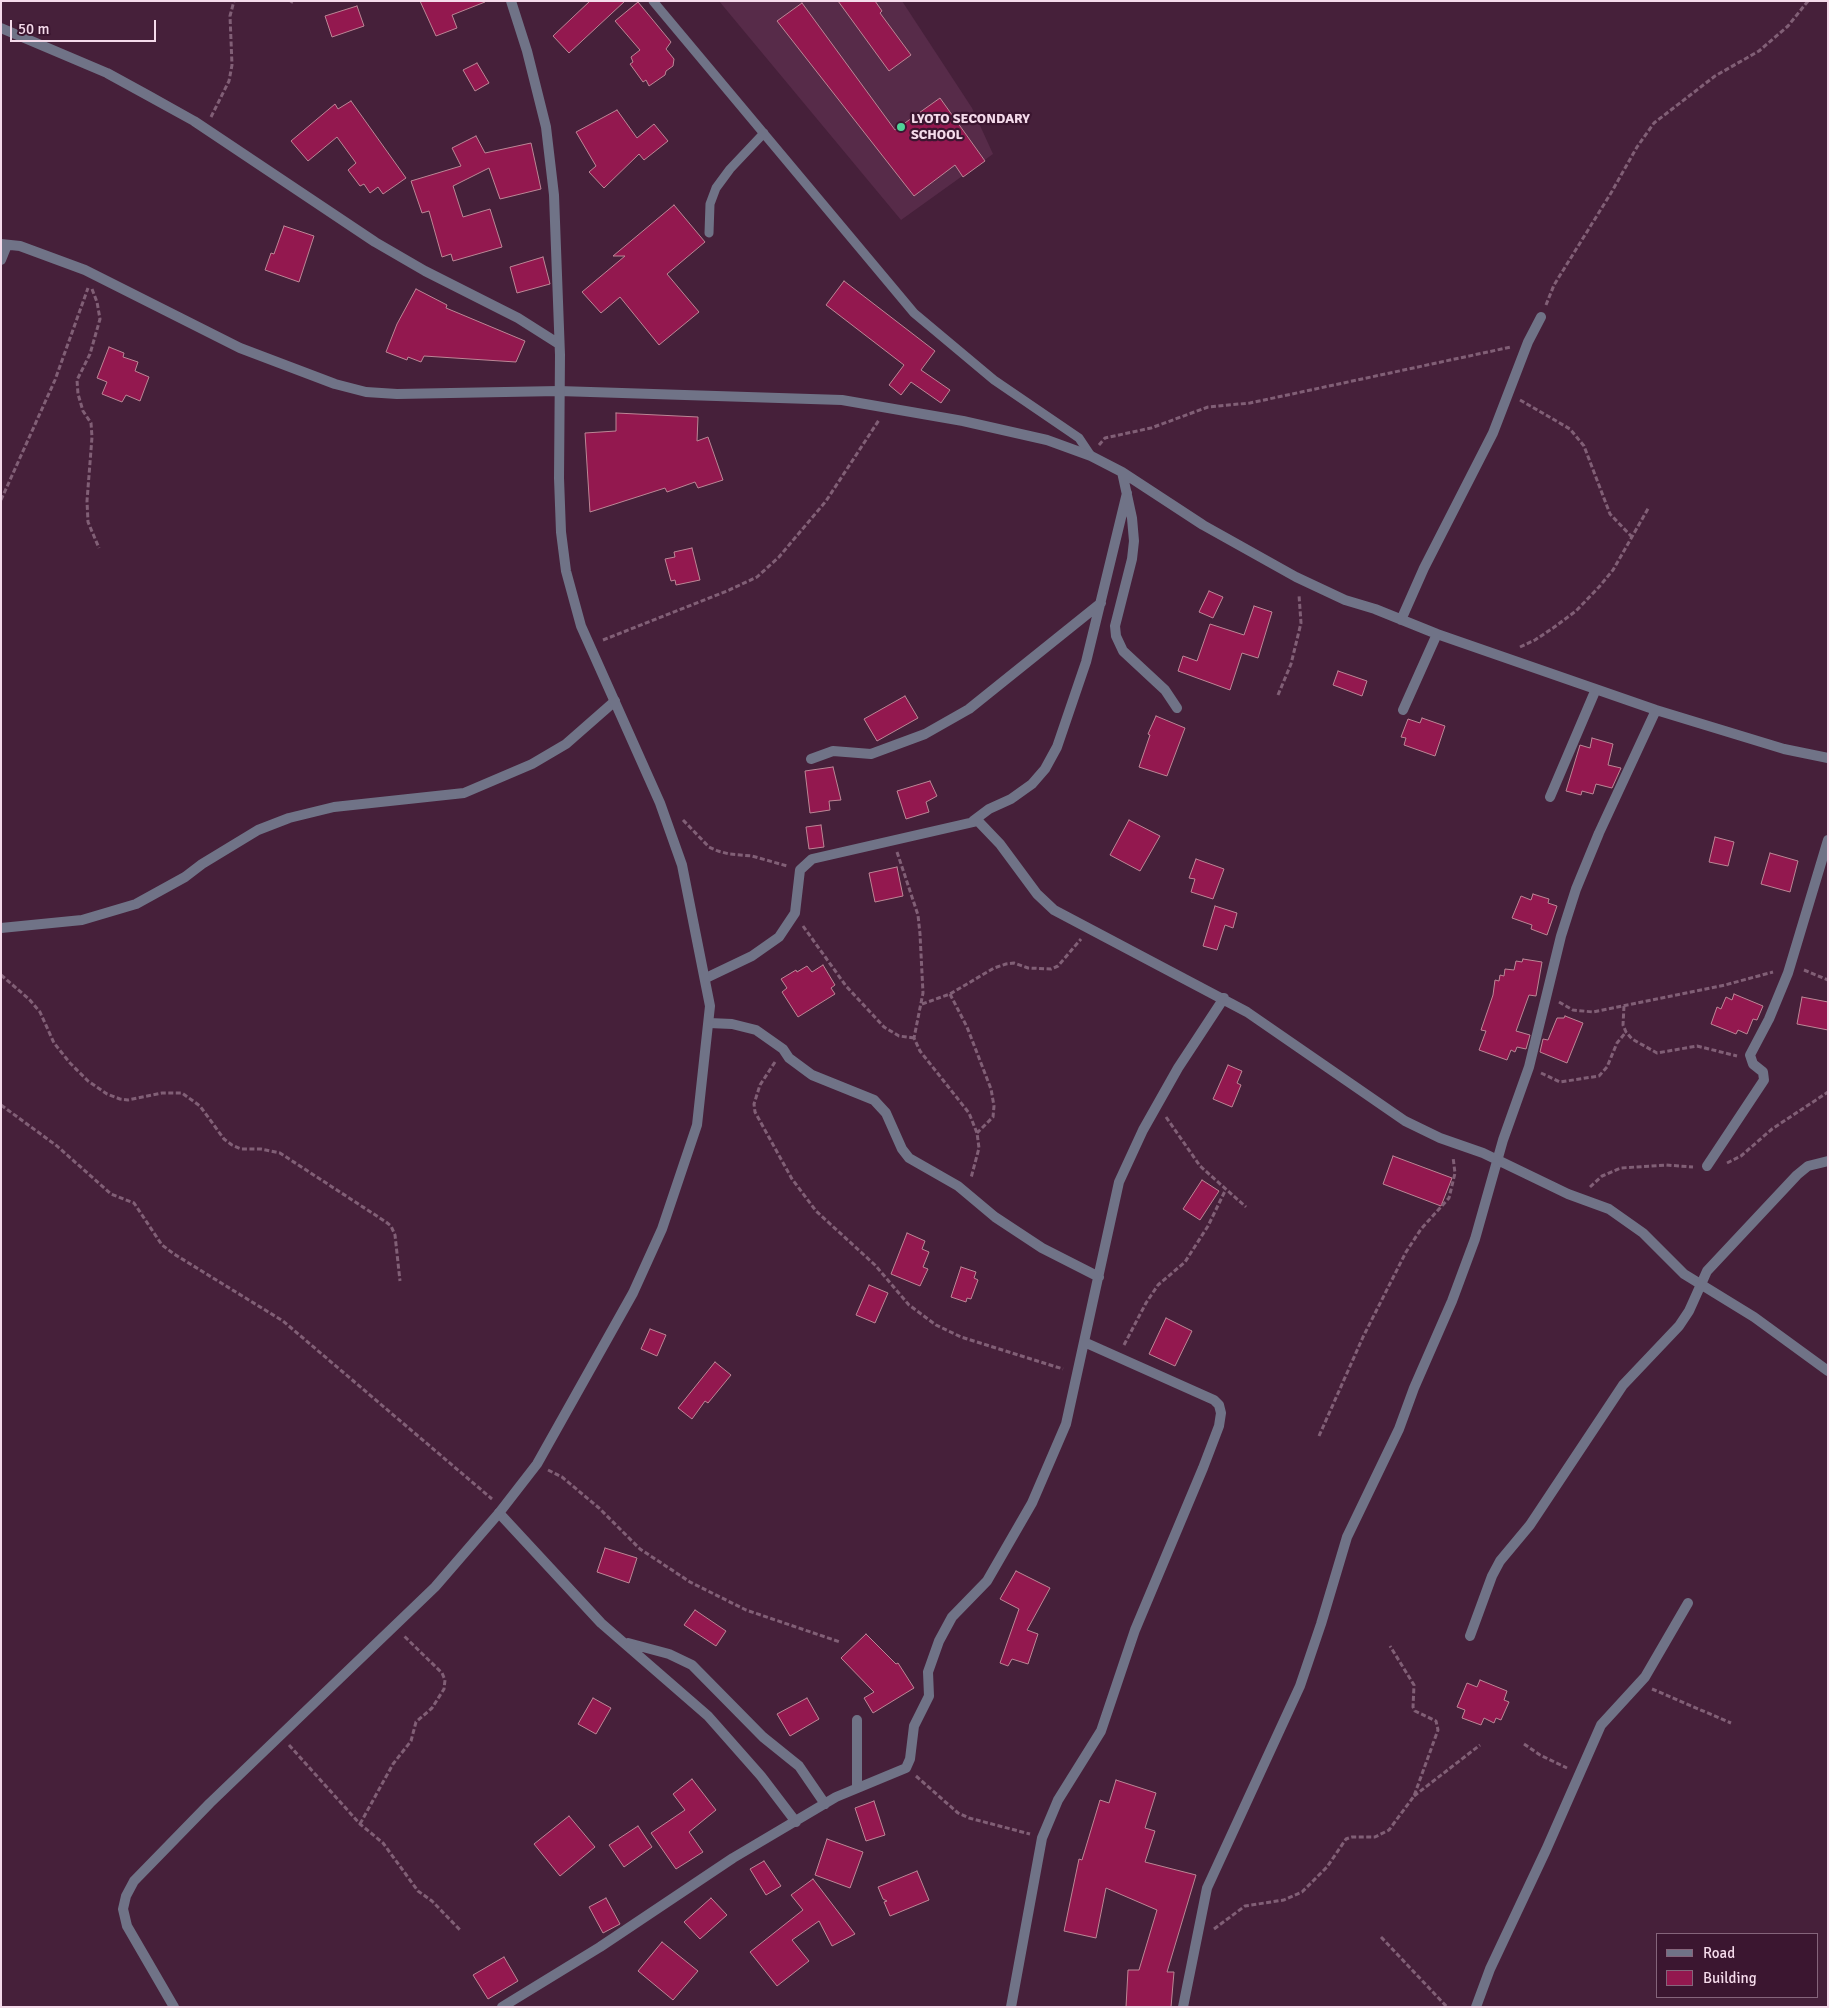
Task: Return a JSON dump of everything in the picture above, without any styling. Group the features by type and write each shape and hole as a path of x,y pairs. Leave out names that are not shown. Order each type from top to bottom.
{"street":[{"path":"174,2007 127,1926 123,1909 126,1896 134,1881 280,1735 435,1587 501,1511 537,1464 633,1293 662,1229 697,1125 710,1006 706,978 682,865 660,803 589,647 570,594 561,532 558,391 560,344 554,195 546,127 528,51 511,1"},
{"path":"1,28 107,74 205,128 375,242 425,271 518,318 560,344"},
{"path":"1,260 4,245 20,246 85,270 240,348 335,384 366,392 397,394 558,391 842,400 1004,429 1047,440 1091,456 1122,472 1203,525 1296,577 1345,600 1656,710 1784,749 1828,758"},
{"path":"1401,620 1424,568 1493,433 1528,342 1540,317"},
{"path":"1122,472 1134,528 1132,559 1115,626 1116,636 1124,651 1165,690 1177,708"},
{"path":"706,978 752,956 779,936 795,912 800,870 812,859 972,821 989,809 1011,799 1032,784 1045,769 1057,747 1068,719 1101,603 1127,493"},
{"path":"811,759 833,751 871,754 925,734 976,703 1101,603"},
{"path":"1403,710 1437,634"},
{"path":"1550,797 1596,689"},
{"path":"1,928 82,920 136,904 185,877 202,864 258,830 289,818 334,808 464,792 532,764 566,744 615,701"},
{"path":"1183,2007 1207,1888 1300,1686 1321,1624 1347,1536 1399,1430 1414,1388 1452,1301 1475,1239 1498,1160 1529,1066 1576,889 1599,833 1656,710"},
{"path":"972,821 982,824 1045,903 1054,910 1224,998 1321,1061 1367,1097 1397,1117 1450,1142 1498,1160 1550,1186 1609,1209 1643,1233 1674,1266 1700,1286 1754,1318 1828,1371"},
{"path":"1707,1166 1764,1080 1763,1072 1753,1064 1750,1055 1769,1019 1790,966 1828,840"},
{"path":"502,2007 600,1947 733,1858 825,1804 857,1788 906,1768 910,1758 917,1717 929,1696 930,1661 952,1617 987,1581 1032,1503 1066,1424 1119,1182 1133,1148 1224,998"},
{"path":"709,1023 732,1024 756,1030 783,1049 794,1062 812,1075 874,1100 886,1113 902,1150 909,1158 958,1186 995,1217 1042,1248 1099,1277"},
{"path":"1470,1636 1500,1561 1530,1526 1623,1385 1679,1326 1693,1303 1707,1271 1797,1175 1808,1166 1828,1161"},
{"path":"1010,2007 1042,1838 1058,1800 1101,1731 1135,1630 1203,1468 1221,1413 1214,1400 1084,1342"},
{"path":"501,1511 601,1623 719,1728 761,1776 796,1822"},
{"path":"1476,2007 1490,1969 1546,1850 1601,1725 1641,1681 1688,1602"},
{"path":"624,1642 669,1654 692,1665 763,1737 799,1766 825,1804"},
{"path":"857,1720 857,1788"}],"lane":[{"path":"653,1 914,313 994,380 1079,438 1091,456"},
{"path":"709,233 710,204 716,188 730,169 764,134"}],"path":[{"path":"205,128 229,81 232,65 230,16 234,1"},
{"path":"1540,317 1554,285 1637,147 1654,124 1715,76 1759,51 1788,26 1808,1"},
{"path":"1,500 55,380 89,284 97,302 100,319 90,354 77,380 78,394 83,411 91,424 92,437 87,501 88,522 99,548"},
{"path":"1091,456 1105,438 1150,428 1208,407 1250,403 1528,342"},
{"path":"1508,394 1535,407 1570,429 1584,446 1610,514 1632,537"},
{"path":"589,647 727,592 757,577 779,557 826,501 887,407"},
{"path":"1495,654 1535,640 1576,611 1613,570 1649,507"},
{"path":"1278,695 1291,664 1301,623 1296,577"},
{"path":"660,803 680,817 709,847 729,854 752,856 800,870"},
{"path":"893,840 918,915 923,969 922,1004 914,1038 920,1051 969,1113 977,1133 979,1148 976,1164 966,1193"},
{"path":"795,912 831,966 884,1027 899,1036 914,1038"},
{"path":"922,1004 950,994 1006,964 1014,963 1028,968 1051,970 1064,960 1091,928"},
{"path":"1795,949 1798,963 1803,970 1828,980"},
{"path":"1548,994 1573,1010 1593,1012 1725,985 1790,966"},
{"path":"1,976 29,999 40,1012 54,1043 65,1057 88,1081 107,1094 120,1100 128,1100 168,1093 182,1093 200,1106 224,1139 232,1145 241,1149 261,1149 280,1153 386,1222 391,1226 395,1235 400,1281"},
{"path":"950,994 967,1027 991,1089 994,1106 992,1117 977,1133"},
{"path":"1624,1006 1623,1025 1626,1032 1632,1039 1657,1053 1697,1046 1752,1060"},
{"path":"1529,1066 1560,1082 1599,1076 1607,1067 1618,1043 1626,1032"},
{"path":"783,1049 760,1085 754,1104 755,1112 792,1179 816,1212 876,1265 909,1305 936,1325 961,1337 1078,1374"},
{"path":"1158,1104 1196,1160 1225,1191 1246,1207"},
{"path":"1,1105 57,1146 111,1194 134,1203 162,1244 174,1254 283,1321 444,1456 501,1511"},
{"path":"1319,1436 1363,1337 1406,1252 1421,1229 1449,1198 1455,1174 1450,1142"},
{"path":"1119,1356 1146,1303 1158,1285 1185,1262 1208,1226 1225,1191"},
{"path":"537,1464 562,1478 599,1508 640,1549 690,1582 746,1610 840,1642"},
{"path":"360,1824 392,1764 411,1741 416,1722 432,1708 444,1689 445,1680 442,1673 394,1626"},
{"path":"1390,1646 1413,1680 1413,1708 1415,1711 1436,1721 1438,1730 1414,1796"},
{"path":"1641,1681 1651,1688 1731,1723"},
{"path":"280,1735 360,1824 384,1844 411,1883 461,1931"},
{"path":"1524,1744 1540,1755 1578,1774"},
{"path":"1196,1942 1245,1906 1284,1900 1302,1892 1327,1867 1346,1840 1352,1837 1375,1837 1389,1830 1414,1796 1480,1745"},
{"path":"906,1768 939,1793 958,1813 969,1818 1042,1838"},
{"path":"1381,1937 1447,2007"}],"shaded area":[{"name":"LYOTO SECONDARY SCHOOL","path":"719,1 902,1 972,108 993,154 901,220"}],"building":[{"path":"420,1 485,2 452,15 457,28 436,36"},
{"path":"590,1 625,1 569,53 553,36"},
{"path":"838,1 875,1 882,11 880,13 911,55 889,71"},
{"path":"638,2 671,42 666,49 674,59 673,66 666,71 665,75 649,86 646,80 643,82 630,64 633,62 631,57 640,50 615,21"},
{"path":"802,3 895,130 940,98 985,161 963,177 955,165 914,196 777,21"},
{"path":"357,6 364,26 332,37 325,16"},
{"path":"477,63 489,83 475,91 463,70"},
{"path":"351,101 406,178 383,194 378,187 370,193 364,184 360,186 348,170 356,163 337,137 308,161 291,141 335,104 338,109"},
{"path":"617,110 637,138 654,124 668,141 644,160 639,154 604,188 589,172 596,166 576,132"},
{"path":"476,136 485,153 531,143 541,189 500,199 489,168 453,186 463,217 490,209 502,247 453,261 451,254 442,257 429,211 422,213 411,181 461,166 452,148"},
{"path":"674,205 705,242 667,274 699,312 659,345 620,297 601,313 582,292 625,256 613,256"},
{"path":"284,226 314,236 299,282 265,270 271,253 274,254"},
{"path":"543,257 550,284 517,293 510,267"},
{"path":"844,281 935,351 921,370 950,390 941,403 911,382 901,395 889,385 904,365 826,305"},
{"path":"416,289 447,305 446,308 525,341 516,362 424,356 421,362 408,357 407,360 386,352 397,324"},
{"path":"109,347 124,353 123,357 138,362 135,371 149,377 140,401 126,395 122,402 102,394 107,382 97,378"},
{"path":"616,413 698,417 697,441 708,437 723,480 698,488 695,482 667,492 665,488 590,512 585,433 616,431"},
{"path":"692,548 700,580 676,585 675,580 671,581 665,559 675,557 674,552"},
{"path":"1209,591 1223,597 1213,618 1199,612"},
{"path":"1254,606 1272,612 1258,658 1242,653 1230,690 1178,671 1183,656 1197,661 1210,624 1244,635"},
{"path":"1338,671 1367,681 1362,696 1333,685"},
{"path":"905,696 918,718 877,741 864,719"},
{"path":"1156,716 1185,728 1167,776 1139,767 1150,735 1148,734"},
{"path":"1422,718 1445,726 1435,756 1404,745 1406,738 1401,737 1408,719 1420,723"},
{"path":"1592,738 1613,744 1608,765 1621,768 1612,788 1596,784 1593,794 1582,791 1581,795 1566,791 1580,745 1590,748"},
{"path":"833,767 841,800 829,801 830,810 810,813 805,771"},
{"path":"930,781 937,796 926,802 929,812 906,819 897,791"},
{"path":"1129,820 1160,836 1140,871 1110,855"},
{"path":"821,825 824,847 809,849 806,827"},
{"path":"1715,837 1734,842 1728,866 1709,862"},
{"path":"1770,853 1798,861 1790,892 1761,884"},
{"path":"1196,859 1224,869 1213,899 1191,892 1195,879 1189,878"},
{"path":"897,867 903,896 875,902 869,873"},
{"path":"1533,894 1549,899 1548,903 1557,906 1547,935 1531,929 1532,925 1512,918 1521,896 1531,900"},
{"path":"1215,906 1237,913 1233,928 1225,925 1217,950 1203,946"},
{"path":"1523,959 1542,962 1536,996 1529,995 1516,1031 1530,1035 1526,1049 1517,1047 1515,1052 1511,1050 1507,1060 1479,1050 1486,1031 1481,1030 1493,995 1495,980 1499,981 1500,975 1504,976 1505,969 1514,970 1516,961 1522,962"},
{"path":"823,965 835,985 831,988 835,994 798,1017 782,992 787,988 781,979 807,966 812,972"},
{"path":"1734,994 1763,1006 1757,1020 1753,1019 1747,1034 1738,1030 1736,1034 1711,1024 1717,1007 1721,1009 1726,997 1732,1000"},
{"path":"1802,997 1828,1002 1828,1030 1797,1024"},
{"path":"1565,1016 1583,1023 1567,1063 1540,1052 1543,1039 1548,1040 1557,1018 1564,1018"},
{"path":"1228,1065 1242,1071 1237,1083 1241,1085 1232,1107 1213,1099"},
{"path":"1393,1156 1452,1178 1441,1206 1383,1184"},
{"path":"1202,1180 1219,1191 1200,1220 1183,1209"},
{"path":"907,1233 925,1241 922,1249 929,1252 923,1267 928,1269 920,1286 891,1274"},
{"path":"961,1267 976,1272 974,1278 978,1280 971,1299 967,1298 966,1302 951,1297"},
{"path":"869,1285 888,1293 875,1323 856,1315"},
{"path":"1166,1318 1192,1331 1175,1366 1149,1354"},
{"path":"650,1329 666,1335 657,1356 641,1349"},
{"path":"715,1362 731,1375 708,1403 705,1401 692,1419 678,1408"},
{"path":"605,1548 637,1558 629,1583 597,1572"},
{"path":"1016,1571 1050,1588 1027,1630 1038,1634 1028,1664 1012,1659 1008,1666 1000,1663 1019,1609 1000,1599"},
{"path":"695,1610 726,1631 716,1646 684,1625"},
{"path":"866,1634 896,1664 898,1663 914,1688 873,1713 864,1698 874,1692 841,1658"},
{"path":"1480,1680 1507,1691 1504,1700 1509,1702 1501,1720 1496,1718 1494,1723 1484,1718 1481,1725 1462,1718 1465,1710 1457,1707 1467,1683 1477,1687"},
{"path":"593,1698 611,1708 596,1734 578,1724"},
{"path":"807,1698 819,1719 790,1736 777,1714"},
{"path":"692,1779 716,1810 689,1832 703,1852 676,1869 651,1833 685,1810 673,1794"},
{"path":"1116,1780 1156,1793 1145,1828 1155,1831 1145,1862 1196,1875 1167,1972 1174,1972 1171,2007 1126,2007 1128,1970 1139,1970 1157,1910 1106,1888 1096,1938 1064,1931 1079,1859 1082,1860 1100,1800 1109,1803"},
{"path":"874,1801 885,1835 866,1841 855,1808"},
{"path":"569,1816 595,1847 560,1876 534,1844"},
{"path":"638,1826 652,1847 624,1867 609,1845"},
{"path":"827,1839 863,1852 850,1888 815,1875"},
{"path":"764,1861 781,1886 766,1895 750,1869"},
{"path":"917,1871 929,1900 890,1916 884,1902 887,1901 883,1899 878,1887"},
{"path":"813,1879 855,1934 832,1946 819,1921 792,1940 809,1961 777,1986 750,1952 803,1910 791,1895"},
{"path":"606,1898 620,1924 603,1933 589,1907"},
{"path":"711,1898 727,1915 700,1939 684,1922"},
{"path":"662,1942 698,1971 673,2000 638,1971"},
{"path":"504,1957 518,1981 488,1999 473,1975"}],"place":[{"name":"LYOTO SECONDARY SCHOOL","path":"901,127"}]}
